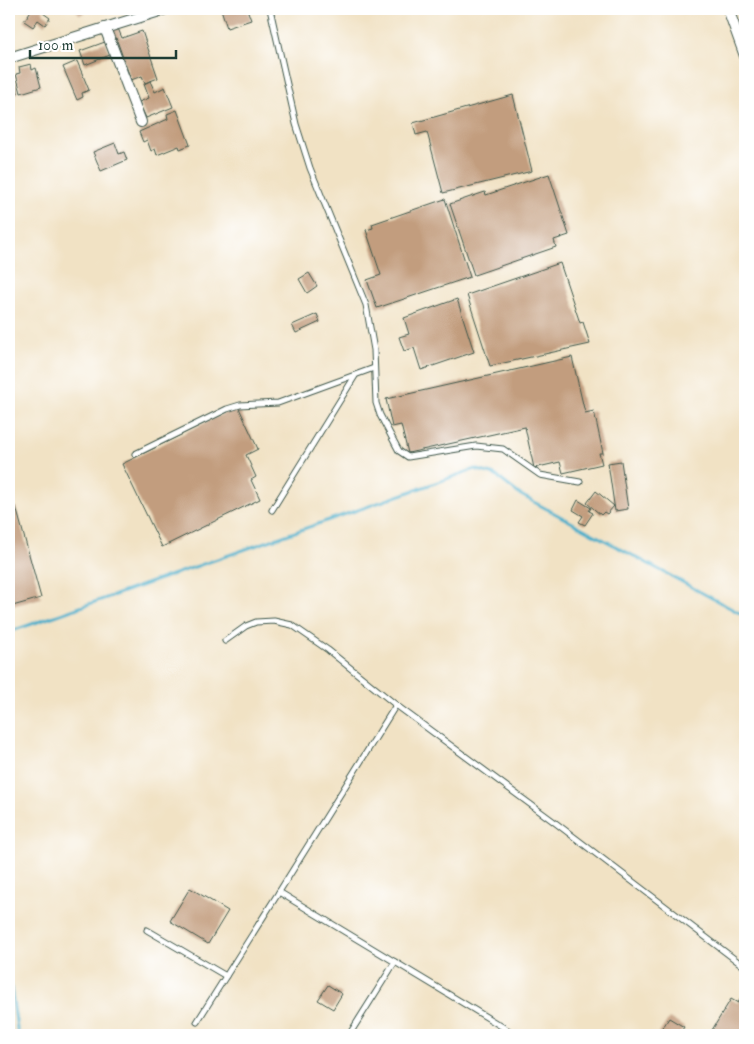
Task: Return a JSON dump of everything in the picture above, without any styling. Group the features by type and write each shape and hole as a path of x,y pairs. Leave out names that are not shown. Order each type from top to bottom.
{"street":[{"path":"9,58 166,9"},
{"path":"728,9 745,56"},
{"path":"105,28 141,122"}],"lane":[{"path":"270,9 296,124 310,168 366,305 374,350 376,403 380,415 399,451 408,457 476,446 503,448 540,475 580,482"},
{"path":"135,454 227,409 240,405 278,402 356,376 374,368"},
{"path":"272,510 356,376"},
{"path":"225,641 246,626 256,622 274,621 292,625 328,650 396,705 745,967"},
{"path":"197,1022 396,705"},
{"path":"279,892 516,1035"},
{"path":"147,930 226,976"},
{"path":"349,1035 395,962"}],"building":[{"path":"32,9 44,11 43,13 50,18 45,25 38,20 33,27 24,21"},
{"path":"75,9 90,9 80,15"},
{"path":"221,9 247,9 251,20 227,28"},
{"path":"117,26 122,38 142,31 158,78 145,83 142,76 131,80 116,38 113,39 109,29"},
{"path":"105,42 110,55 85,65 80,51"},
{"path":"77,61 89,90 82,93 83,97 77,100 63,67"},
{"path":"31,64 32,70 36,68 41,87 21,93 16,74 20,73 19,67"},
{"path":"13,75 18,93 13,94 14,97 9,98 9,76"},
{"path":"150,81 155,92 165,87 173,107 146,118 139,102 149,98 144,84"},
{"path":"513,95 532,171 443,193 427,132 416,135 413,123"},
{"path":"177,110 190,145 180,149 179,146 157,155 155,149 151,151 147,140 143,142 139,132 168,119 167,114"},
{"path":"115,143 119,154 124,152 127,160 101,171 93,152"},
{"path":"549,174 569,235 554,240 556,247 474,275 450,204 485,192 486,195"},
{"path":"445,199 470,277 377,308 367,280 381,275 366,230 373,228 372,224"},
{"path":"560,263 580,323 583,322 590,344 490,366 467,295"},
{"path":"309,273 317,286 307,293 299,279"},
{"path":"457,299 474,352 421,370 414,348 404,351 399,337 409,334 404,318"},
{"path":"317,314 320,322 296,333 292,325"},
{"path":"572,357 585,413 594,411 603,453 599,453 602,464 563,473 560,462 534,468 525,427 408,453 401,425 392,427 386,399"},
{"path":"239,408 258,449 246,455 256,477 251,480 260,499 162,547 122,464 233,409"},
{"path":"621,461 628,509 615,511 608,463"},
{"path":"596,491 614,506 607,514 604,512 601,515 587,503"},
{"path":"578,500 591,508 589,511 593,513 585,525 579,522 583,516 573,510"},
{"path":"16,507 41,598 9,607 9,509"},
{"path":"190,888 228,911 208,944 170,921"},
{"path":"328,985 342,994 333,1009 318,1000"},
{"path":"743,995 745,996 745,1035 709,1035 731,999 738,1003"},
{"path":"669,1018 684,1027 679,1035 658,1035"}],"waterway":[{"path":"9,632 475,469 495,475 519,494 745,616"},
{"path":"9,974 18,1035"}]}
